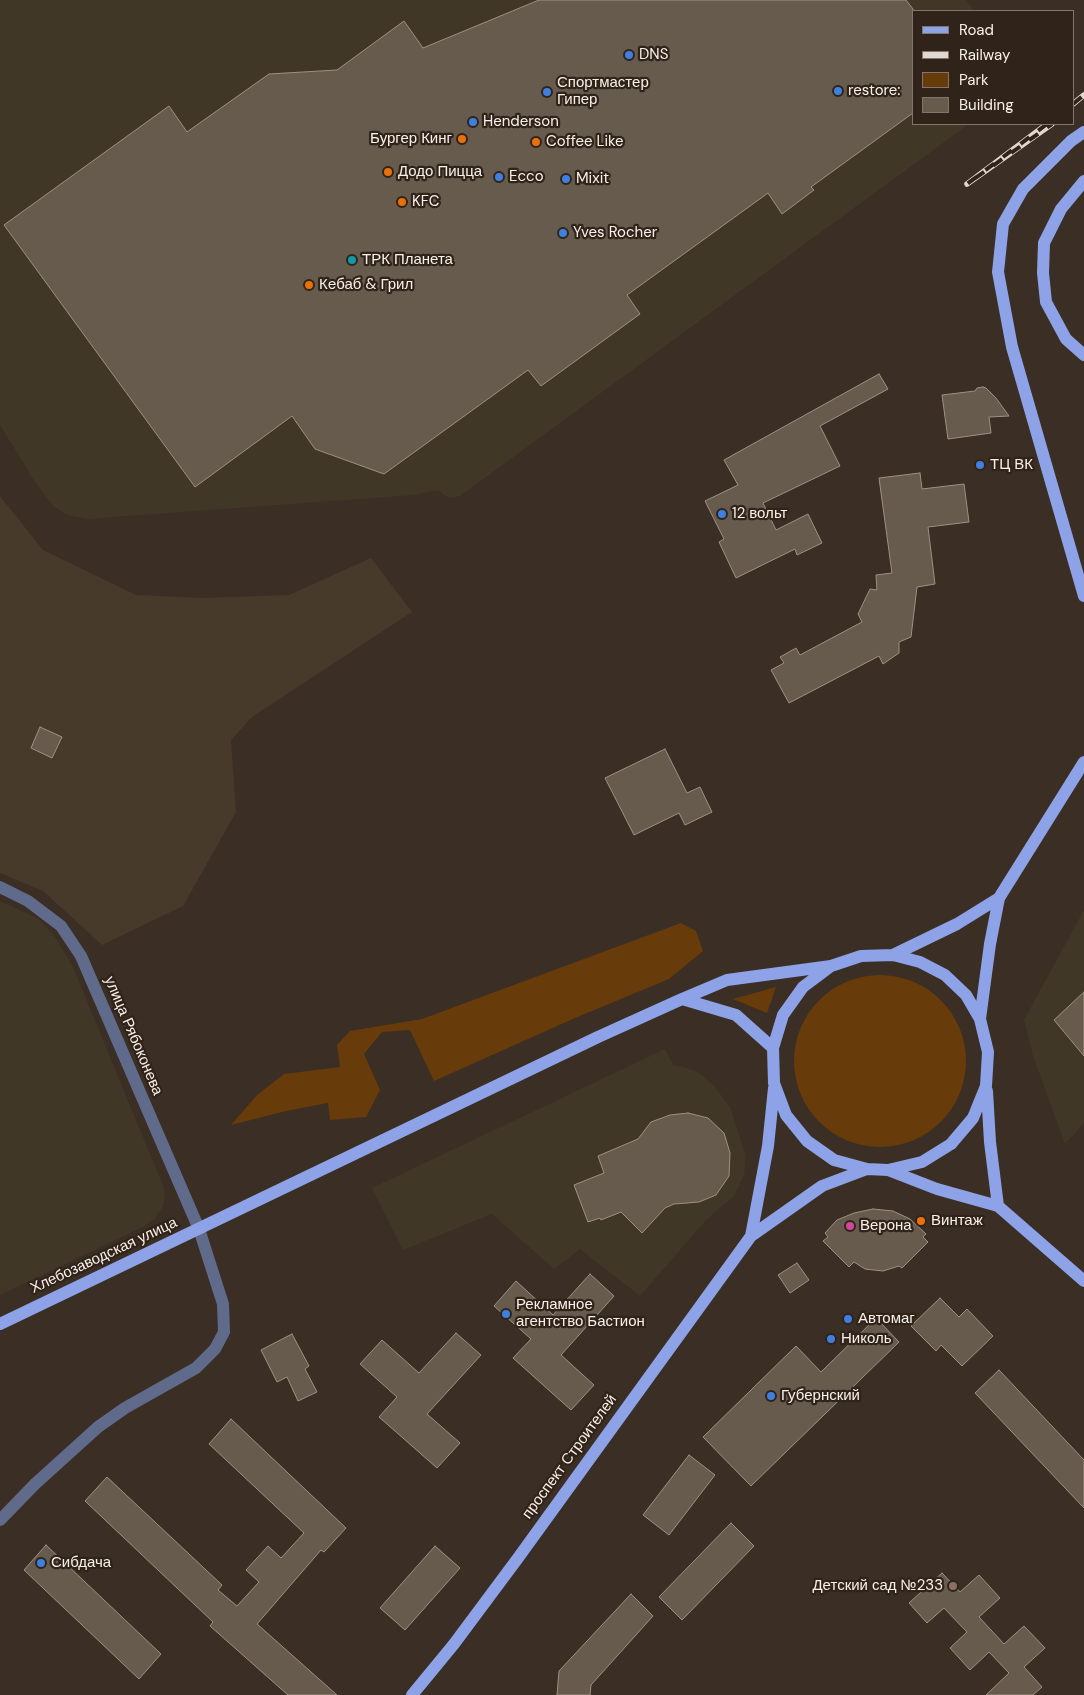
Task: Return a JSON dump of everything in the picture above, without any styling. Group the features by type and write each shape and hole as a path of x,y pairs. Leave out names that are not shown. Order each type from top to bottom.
{"main road":[{"path":"1084,132 1071,141 1023,189 1003,224 998,272 1012,346 1084,596"},
{"path":"1084,181 1061,209 1044,243 1043,273 1046,302 1066,340 1084,355"},
{"path":"980,1019 990,944 999,898 1084,762"},
{"path":"893,955 957,924 999,898"},
{"path":"682,999 726,980 831,966 861,956 893,955 920,962 945,975 966,995 980,1019 988,1052 986,1086 990,1142 998,1206"},
{"path":"751,1236 768,1146 774,1083 773,1048 783,1015 803,987 831,966"},
{"path":"682,999 736,1015 773,1048"},
{"name":"Хлебозаводская улица","path":"0,1324 598,1037 682,999"},
{"path":"774,1083 786,1115 807,1141 834,1160 867,1169 888,1170 922,1162 951,1144 973,1118 986,1086"},
{"path":"751,1236 788,1208 822,1186 867,1169"},
{"path":"888,1170 937,1189 998,1206 1084,1281"},
{"name":"проспект Строителей","path":"412,1695 454,1644 506,1574 751,1236"}],"street":[{"name":"улица Рябоконева","path":"0,887 28,901 61,926 81,956 199,1229 222,1304 224,1332 216,1349 196,1368 125,1408 98,1427 0,1520"}],"shaded area":[{"name":"ТРК Планета","path":"0,0 966,0 973,10 912,10 912,125 968,125 460,496 450,498 438,490 414,495 87,519 67,515 53,506 35,482 0,425"},
{"path":"0,496 43,550 136,595 201,598 289,595 371,558 412,612 252,717 231,740 236,812 183,906 102,945 43,891 0,873"},
{"path":"0,901 39,919 54,935 73,967 164,1188 165,1199 162,1208 155,1218 145,1226 0,1295"},
{"path":"1084,910 1084,1123 1065,1144 1033,1056 1024,1020"},
{"path":"665,1049 673,1065 685,1067 701,1074 715,1087 730,1107 746,1156 744,1175 734,1196 706,1220 640,1296 580,1249 554,1269 492,1214 403,1250 372,1188"}],"green space":[{"path":"681,923 696,931 703,951 669,979 575,1018 434,1081 410,1030 382,1032 364,1054 380,1090 366,1117 330,1120 328,1103 231,1125 257,1095 284,1074 340,1067 337,1045 350,1031 422,1019"},
{"path":"888,975 905,978 921,985 935,994 947,1006 963,1036 966,1061 965,1078 960,1094 947,1116 935,1128 905,1144 872,1147 855,1144 839,1137 825,1128 813,1116 797,1086 794,1053 797,1036 804,1020 813,1006 825,994 855,978"},
{"path":"776,987 767,1013 733,999"}],"building":[{"name":"ТРК Планета","path":"539,0 906,0 913,9 912,114 811,187 814,190 782,214 768,193 627,295 640,314 541,386 528,370 384,474 315,449 292,416 195,487 4,225 169,106 187,132 269,74 337,70 404,21 423,48"},
{"path":"879,374 888,389 820,426 840,466 763,503 776,530 808,514 822,543 797,555 795,549 736,578 719,542 724,539 705,501 738,485 724,460"},
{"path":"983,387 996,398 1009,416 989,417 991,433 948,439 942,395 975,391 977,388"},
{"path":"920,473 922,489 964,484 969,522 928,527 935,584 917,587 911,637 899,642 899,653 883,664 879,656 789,703 771,670 784,663 780,657 796,648 800,655 862,622 858,614 870,589 877,590 876,575 892,573 879,478"},
{"path":"40,727 62,737 52,758 31,748"},
{"path":"665,749 687,793 700,787 712,812 685,825 679,813 634,835 605,778"},
{"path":"1084,992 1084,1056 1054,1020"},
{"path":"688,1113 708,1118 724,1133 730,1153 729,1176 716,1195 699,1202 674,1204 665,1208 642,1233 621,1212 601,1220 600,1218 588,1222 574,1185 604,1173 598,1156 638,1139 651,1122 670,1115"},
{"path":"873,1209 893,1211 910,1219 926,1234 923,1237 928,1242 902,1268 899,1266 883,1271 865,1269 854,1262 849,1267 823,1241 828,1237 825,1233 837,1220 854,1213"},
{"path":"797,1263 809,1280 790,1293 778,1275"},
{"path":"590,1274 614,1296 561,1355 594,1385 571,1410 513,1358 531,1339 494,1306 516,1281 553,1315"},
{"path":"940,1298 959,1317 967,1309 993,1336 962,1366 941,1345 936,1351 911,1326"},
{"path":"876,1318 899,1342 751,1486 703,1437 796,1346 821,1372"},
{"path":"456,1333 481,1355 427,1414 460,1443 437,1468 379,1417 397,1397 360,1364 382,1340 419,1373"},
{"path":"292,1334 309,1366 305,1369 317,1392 298,1401 287,1377 277,1382 261,1350"},
{"path":"999,1370 1084,1460 1084,1508 975,1393"},
{"path":"231,1419 346,1528 324,1552 321,1550 257,1624 337,1695 288,1695 210,1626 213,1622 85,1501 107,1477 222,1585 218,1590 237,1606 259,1582 246,1570 268,1546 281,1558 304,1533 209,1444"},
{"path":"689,1455 715,1475 669,1535 643,1515"},
{"path":"731,1523 754,1546 682,1620 659,1597"},
{"path":"46,1545 161,1654 139,1679 24,1570"},
{"path":"435,1546 460,1568 405,1630 380,1608"},
{"path":"942,1573 960,1592 979,1575 1000,1598 979,1617 1004,1644 1024,1626 1045,1648 1024,1667 1042,1687 1033,1695 986,1695 1009,1673 989,1652 970,1670 950,1648 967,1632 944,1608 927,1623 909,1603"},
{"path":"631,1594 653,1616 591,1685 590,1695 557,1695 559,1671"}],"railway":[{"path":"1074,103 1084,95"},
{"path":"1046,125 967,184 1051,125"}],"place":[{"name":"DNS","path":"629,55"},
{"name":"restore:","path":"838,91"},
{"name":"Спортмастер Гипер","path":"547,92"},
{"name":"Henderson","path":"473,122"},
{"name":"Бургер Кинг","path":"462,139"},
{"name":"Coffee Like","path":"536,142"},
{"name":"Додо Пицца","path":"388,172"},
{"name":"Ecco","path":"499,177"},
{"name":"Mixit","path":"566,179"},
{"name":"KFC","path":"402,202"},
{"name":"Yves Rocher","path":"563,233"},
{"name":"ТРК Планета","path":"352,260"},
{"name":"Кeбаб & Грил","path":"309,285"},
{"name":"ТЦ ВК","path":"980,465"},
{"name":"12 вольт","path":"722,514"},
{"name":"Винтаж","path":"921,1221"},
{"name":"Верона","path":"850,1226"},
{"name":"Рекламное агентство Бастион","path":"506,1314"},
{"name":"Автомаг","path":"848,1319"},
{"name":"Николь","path":"831,1339"},
{"name":"Губернский","path":"771,1396"},
{"name":"Сибдача","path":"41,1563"},
{"name":"Детский сад №233","path":"953,1586"}]}
